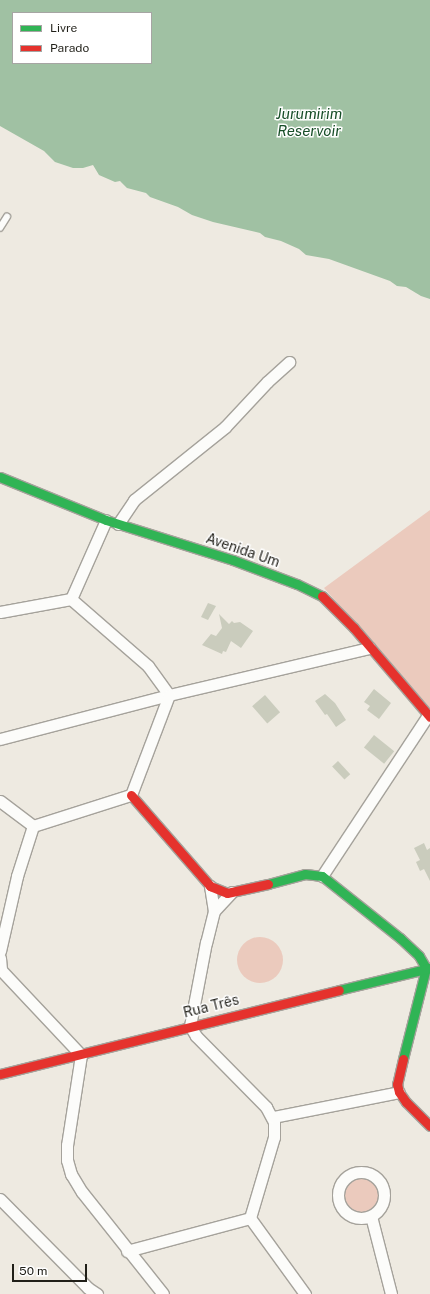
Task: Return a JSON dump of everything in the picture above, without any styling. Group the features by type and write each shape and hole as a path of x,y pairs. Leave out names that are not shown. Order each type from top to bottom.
{"street":[{"path":"118,524 134,500 225,427 267,382 289,362"},
{"name":"Avenida Um","path":"0,478 106,520 233,560 297,584 323,596 354,628 429,716"},
{"path":"71,599 106,520"},
{"path":"0,612 71,599"},
{"path":"71,599 148,666 169,695"},
{"path":"0,739 169,695 370,648"},
{"path":"131,795 169,695"},
{"path":"322,876 429,716"},
{"path":"33,826 131,795"},
{"path":"131,795 210,886 218,891 232,892 305,874 322,876 400,938 419,956 428,968 399,1072 398,1084 400,1092 430,1126"},
{"path":"0,801 33,826"},
{"path":"0,951 17,876 33,826"},
{"path":"210,886 214,911 206,942 190,1026 196,1036 248,1087 273,1118 274,1137 250,1218"},
{"path":"214,911 232,892"},
{"path":"0,958 0,970 81,1055 66,1160 71,1174 82,1192 127,1251 163,1294"},
{"name":"Rua Três","path":"0,1074 428,968"},
{"path":"273,1118 400,1092"},
{"path":"358,1172 372,1175 383,1187 383,1203 379,1210 371,1216 363,1219 353,1218 340,1208 338,1191 344,1179 350,1174 358,1172"},
{"path":"0,1199 88,1288 97,1294"},
{"path":"371,1216 391,1294"},
{"path":"127,1251 250,1218"},
{"path":"250,1218 305,1294"}],"lane":[{"path":"0,228 7,217"}],"shaded area":[{"path":"430,510 430,708 324,588"},
{"path":"256,937 264,937 273,941 279,947 283,960 279,973 273,979 264,983 256,983 247,979 241,973 237,964 237,956 241,947 247,941"},
{"path":"365,1175 372,1178 378,1184 381,1195 380,1203 372,1212 365,1215 357,1215 350,1212 342,1203 341,1191 344,1184 353,1176"}],"water":[{"name":"Jurumirim Reservoir","path":"0,0 430,0 430,299 421,296 406,287 397,286 390,281 329,259 306,255 299,249 281,241 265,237 260,233 213,222 192,215 178,207 150,197 146,193 127,188 120,181 115,182 99,175 93,165 83,168 73,168 55,162 44,151 0,126"}],"building":[{"path":"208,603 216,606 208,620 201,617"},
{"path":"219,614 229,624 232,621 234,623 240,622 253,631 241,648 231,641 226,652 223,651 222,654 202,645 211,634 216,636 222,628"},
{"path":"374,689 391,703 379,719 367,710 370,706 364,702"},
{"path":"325,694 335,703 346,720 336,727 315,701"},
{"path":"265,695 280,712 267,724 252,706"},
{"path":"374,735 394,751 384,764 364,747"},
{"path":"338,761 350,774 344,780 332,766"},
{"path":"424,843 427,850 430,848 430,881 424,869 420,871 416,862 420,860 414,848"}],"traffic: fast":[{"path":"0,477 106,520 233,560 297,584 322,596"},
{"path":"268,884 305,874 322,876 400,938 419,956 426,968 403,1059"},
{"path":"339,990 430,968"}],"traffic: jam":[{"path":"322,596 354,628 430,717"},
{"path":"131,795 210,886 227,893 268,884"},
{"path":"0,1074 339,990"},
{"path":"403,1059 397,1084 399,1092 406,1102 430,1126"}]}
